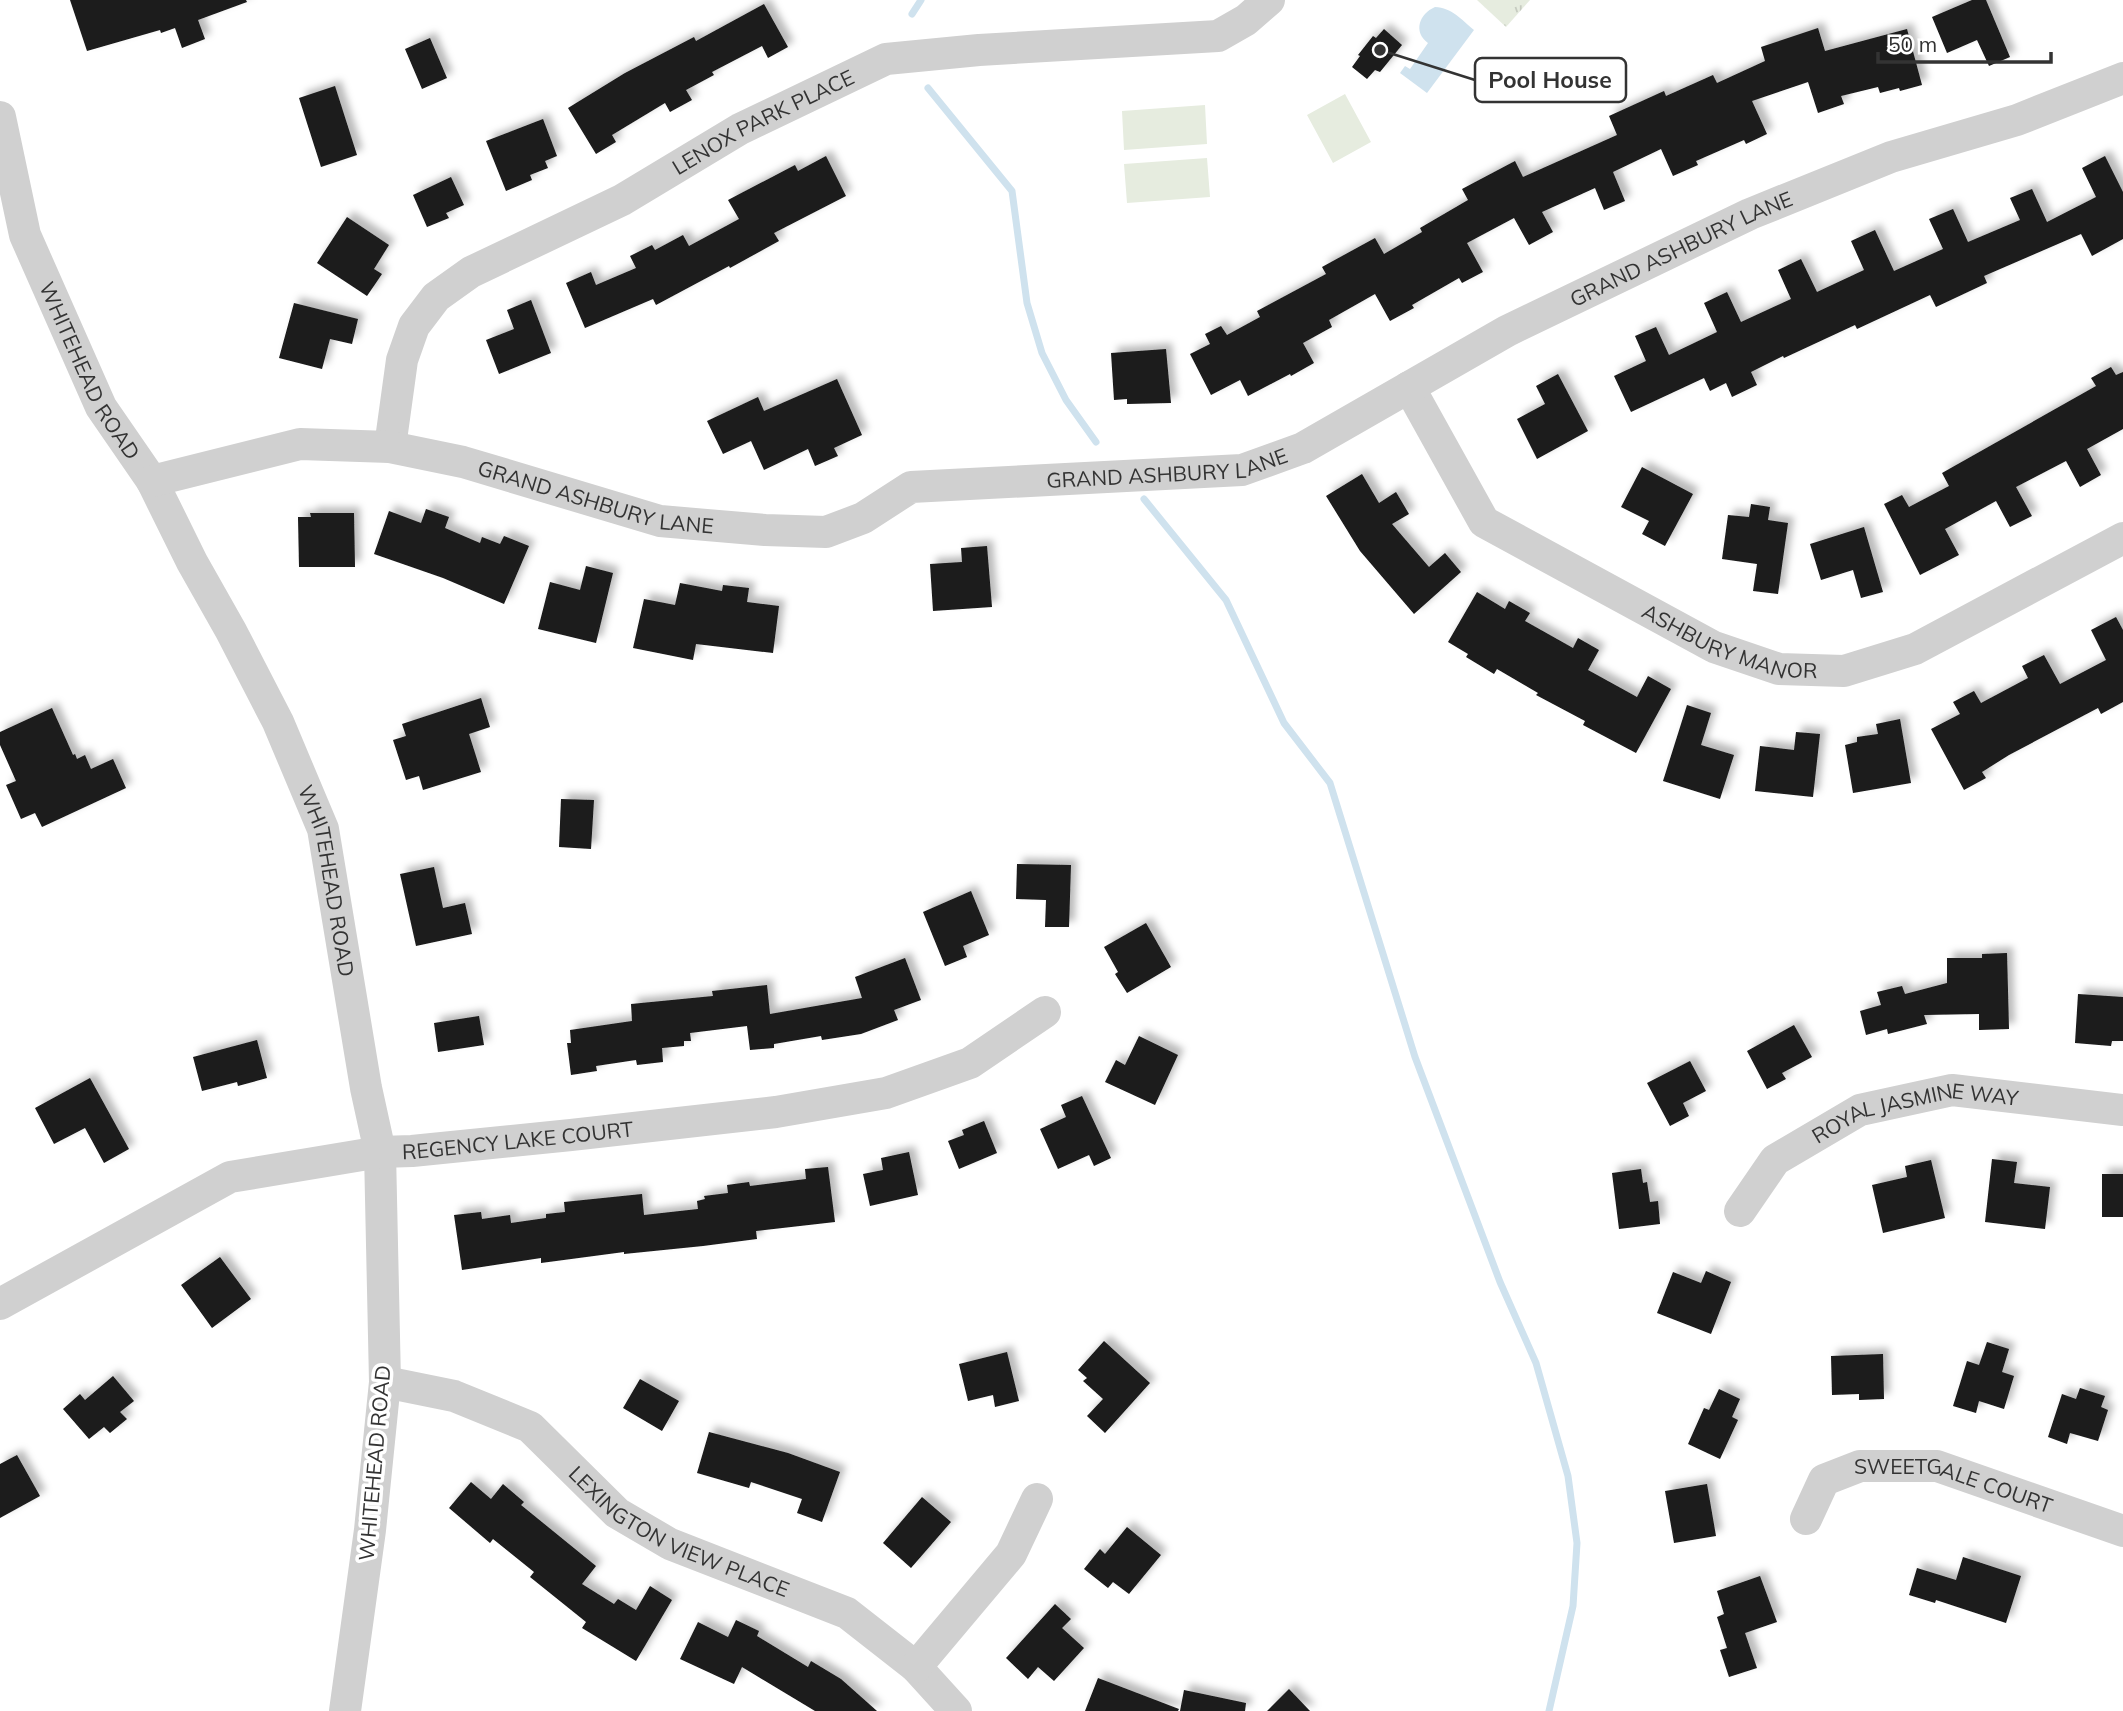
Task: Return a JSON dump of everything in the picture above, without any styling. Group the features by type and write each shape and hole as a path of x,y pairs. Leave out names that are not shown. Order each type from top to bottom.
{"street":[{"name":"LENOX PARK PLACE","path":"390,447 402,360 414,326 436,297 471,272 622,200 740,129 886,58 1218,36 1246,20 1269,0"},
{"name":"GRAND ASHBURY LANE","path":"152,481 300,444 390,447 463,462 660,521 765,530 826,531 863,518 911,487 1242,470 1303,448 1507,331 1750,214 1891,157 2017,120 2123,78"},
{"name":"WHITEHEAD ROAD","path":"0,117 25,235 101,407 152,481 192,562 231,631 278,722 323,829 366,1088 380,1152 386,1382 370,1530 345,1711"},
{"name":"ASHBURY MANOR","path":"1409,387 1483,522 1714,647 1779,669 1844,671 1915,649 2123,538"},
{"name":"REGENCY LAKE COURT","path":"0,1304 230,1177 380,1152 776,1112 886,1093 970,1063 1045,1012"},
{"name":"ROYAL JASMINE WAY","path":"1740,1211 1775,1160 1860,1110 1952,1090 2123,1110"},
{"name":"LEXINGTON VIEW PLACE","path":"386,1382 454,1396 530,1427 617,1513 670,1544 848,1613 916,1667 956,1711"},
{"name":"SWEETGALE COURT","path":"1806,1519 1824,1480 1860,1466 1937,1466 2123,1531"},
{"path":"916,1667 1011,1554 1037,1499"}],"green space":[{"path":"1477,0 1530,0 1506,27"},
{"path":"1345,94 1371,142 1333,163 1307,115"},
{"path":"1205,105 1207,144 1124,150 1122,111"},
{"path":"1207,158 1210,197 1127,203 1124,164"}],"water":[{"path":"1435,7 1451,12 1474,30 1427,93 1400,73 1405,66 1410,69 1428,43 1419,29 1425,14"}],"building":[{"path":"70,0 247,2 198,20 205,39 182,48 175,28 87,51"},
{"path":"1972,0 1986,0 2010,57 1989,66 1977,40 1947,53 1932,17"},
{"path":"764,4 788,47 768,58 762,46 712,72 714,75 686,90 692,100 670,112 665,103 612,135 616,142 596,154 568,108 625,73 694,37 696,41"},
{"path":"1818,28 1825,51 1907,29 1922,85 1880,93 1878,87 1841,96 1844,104 1818,113 1808,82 1752,101 1767,134 1746,144 1744,140 1696,161 1698,165 1673,176 1661,149 1613,172 1625,201 1604,210 1595,188 1542,212 1553,232 1529,245 1514,218 1467,243 1483,272 1462,283 1459,278 1390,321 1375,294 1329,320 1332,327 1303,343 1314,363 1248,396 1240,380 1211,395 1190,354 1210,344 1205,334 1221,326 1227,335 1260,317 1257,311 1326,274 1322,267 1375,238 1384,254 1422,232 1420,228 1468,200 1462,189 1515,161 1523,177 1617,135 1609,116 1664,91 1666,96 1713,75 1717,83 1765,61 1761,47"},
{"path":"1384,29 1402,45 1380,72 1375,70 1367,79 1352,67 1373,36 1376,38"},
{"path":"430,38 447,78 422,89 405,49"},
{"path":"335,86 357,155 321,167 299,98"},
{"path":"543,119 557,156 545,161 548,168 530,175 532,180 506,191 486,141"},
{"path":"826,156 846,196 774,233 779,241 730,268 729,266 656,305 653,299 585,328 566,283 591,272 596,285 636,268 630,256 652,245 655,250 683,235 689,246 739,219 728,200 795,165 798,171"},
{"path":"2105,156 2123,192 2123,239 2092,256 2081,234 1984,276 1987,283 1936,307 1930,295 1857,329 1855,325 1784,358 1783,356 1751,372 1757,385 1732,397 1726,383 1710,391 1704,378 1631,412 1614,376 1646,361 1635,336 1656,327 1669,355 1717,332 1704,303 1727,292 1741,322 1791,299 1778,270 1801,259 1817,292 1864,270 1851,241 1875,230 1894,271 1943,249 1929,219 1953,209 1968,242 2020,220 2010,198 2032,189 2047,222 2096,197 2082,168"},
{"path":"451,177 464,205 446,213 449,218 427,227 413,195"},
{"path":"347,217 389,245 374,269 382,274 367,296 317,263"},
{"path":"531,300 551,353 499,374 486,340 514,329 507,310"},
{"path":"294,303 358,319 352,344 330,339 322,369 279,358"},
{"path":"1166,349 1171,403 1127,404 1127,399 1114,400 1111,353"},
{"path":"2111,367 2116,375 2123,372 2123,429 2087,449 2101,475 2080,487 2066,461 2016,487 2032,516 2010,527 1996,501 1945,529 1959,555 1920,575 1884,504 1902,495 1909,507 1949,486 1942,473 2096,386 2091,378"},
{"path":"1558,374 1588,431 1537,459 1517,419 1545,404 1536,386"},
{"path":"837,379 862,435 834,448 838,456 815,466 808,449 764,470 751,441 723,454 707,421 758,397 764,411"},
{"path":"1642,467 1693,494 1665,546 1642,534 1649,521 1621,507"},
{"path":"1362,474 1379,503 1396,492 1409,514 1392,524 1429,567 1445,553 1461,572 1414,614 1360,551 1326,496"},
{"path":"1751,504 1770,507 1768,520 1788,523 1778,594 1753,591 1757,564 1722,559 1728,515 1749,517"},
{"path":"426,509 449,517 445,528 480,543 482,537 500,544 504,536 529,546 504,604 443,578 374,554 389,511 421,523"},
{"path":"310,513 354,513 355,567 299,567 298,517 311,517"},
{"path":"1864,527 1883,592 1861,598 1853,570 1821,580 1810,544"},
{"path":"987,546 992,607 933,611 930,564 962,562 961,548"},
{"path":"586,566 613,573 596,643 538,629 550,582 580,590"},
{"path":"680,583 722,591 723,585 749,588 747,602 779,606 773,653 696,644 693,660 633,648 644,599 675,605"},
{"path":"1477,592 1505,609 1509,601 1530,613 1525,621 1573,648 1578,638 1599,650 1588,670 1637,697 1648,676 1671,689 1636,753 1583,725 1585,721 1536,695 1538,693 1497,669 1494,674 1448,642"},
{"path":"2116,617 2123,630 2123,702 2101,714 2098,708 2009,755 1982,772 1986,778 1964,790 1931,729 1960,714 1953,702 1974,691 1981,703 2028,678 2022,666 2044,655 2060,684 2106,660 2091,630"},
{"path":"481,698 490,727 469,734 481,772 423,790 419,776 406,780 393,740 406,736 402,724"},
{"path":"1687,705 1711,713 1701,745 1734,755 1720,799 1663,781"},
{"path":"52,708 73,755 75,754 77,759 85,755 91,769 113,759 126,788 42,827 35,813 21,819 6,785 16,781 0,745 0,732"},
{"path":"1900,719 1911,783 1853,793 1845,745 1857,742 1857,737 1878,734 1876,724"},
{"path":"1796,732 1820,734 1813,797 1755,791 1760,746 1794,750"},
{"path":"561,799 594,800 591,849 559,847"},
{"path":"1017,864 1071,865 1069,927 1045,927 1046,900 1016,899"},
{"path":"434,867 443,908 465,903 472,934 416,946 400,874"},
{"path":"971,891 989,935 963,946 967,957 945,966 923,912"},
{"path":"1146,923 1171,967 1127,993 1115,974 1118,972 1104,947"},
{"path":"2007,953 2009,1029 1979,1030 1979,1014 1924,1015 1927,1024 1888,1034 1887,1029 1866,1035 1860,1011 1881,1005 1877,992 1902,986 1905,994 1947,983 1947,958 1982,958 1982,954"},
{"path":"905,958 921,1000 894,1010 898,1020 861,1034 822,1040 821,1036 774,1044 774,1048 750,1050 747,1026 690,1033 691,1041 684,1041 684,1046 662,1048 663,1062 637,1065 636,1060 596,1066 597,1071 571,1075 567,1043 571,1043 570,1030 632,1021 631,1004 713,996 712,991 767,985 770,1014 862,998 855,977"},
{"path":"2078,994 2123,997 2123,1041 2112,1041 2111,1046 2075,1043"},
{"path":"479,1016 484,1045 438,1052 434,1023"},
{"path":"1794,1025 1812,1057 1782,1073 1786,1079 1767,1089 1747,1051"},
{"path":"1139,1036 1178,1055 1155,1105 1105,1082 1116,1060 1125,1065"},
{"path":"257,1040 267,1078 238,1086 237,1082 202,1091 193,1057"},
{"path":"1690,1061 1706,1091 1683,1103 1689,1116 1670,1126 1647,1083"},
{"path":"90,1078 129,1149 104,1163 85,1128 54,1144 35,1108"},
{"path":"1082,1096 1111,1158 1094,1166 1089,1155 1058,1169 1040,1129 1066,1117 1061,1105"},
{"path":"984,1121 997,1153 959,1169 948,1141 964,1135 962,1130"},
{"path":"909,1152 918,1195 870,1206 863,1174 883,1170 881,1158"},
{"path":"1992,1159 2017,1162 2014,1183 2050,1187 2045,1229 1985,1222"},
{"path":"1931,1160 1945,1218 1883,1233 1872,1185 1907,1177 1905,1166"},
{"path":"828,1167 835,1222 756,1231 757,1239 703,1246 624,1252 541,1263 541,1258 462,1270 454,1215 481,1212 482,1219 510,1215 511,1223 565,1212 564,1202 642,1194 644,1215 698,1209 697,1201 705,1199 704,1196 728,1193 727,1185 749,1182 750,1186 806,1179 805,1169"},
{"path":"1641,1169 1643,1183 1647,1182 1650,1202 1658,1201 1660,1224 1619,1229 1612,1173"},
{"path":"2102,1174 2123,1174 2123,1217 2102,1217"},
{"path":"220,1257 251,1299 212,1328 181,1285"},
{"path":"1706,1271 1731,1282 1711,1334 1657,1313 1673,1272 1701,1283"},
{"path":"1104,1341 1150,1383 1105,1433 1087,1416 1103,1399 1083,1381 1087,1378 1078,1370"},
{"path":"1987,1342 2009,1349 2002,1372 2014,1376 2004,1409 1979,1401 1976,1413 1953,1406 1967,1361 1979,1365"},
{"path":"1007,1352 1019,1401 995,1407 993,1395 968,1401 959,1364"},
{"path":"1883,1354 1884,1399 1859,1400 1859,1394 1832,1395 1831,1356"},
{"path":"113,1376 134,1401 120,1412 127,1419 110,1433 104,1427 89,1439 63,1409 80,1394 85,1400"},
{"path":"640,1379 679,1401 662,1431 623,1408"},
{"path":"2080,1388 2105,1396 2101,1407 2108,1410 2098,1441 2070,1433 2067,1444 2048,1437 2062,1394 2076,1399"},
{"path":"1719,1389 1740,1399 1732,1417 1738,1420 1720,1459 1688,1444 1704,1408 1709,1410"},
{"path":"709,1432 788,1453 840,1472 822,1522 797,1513 802,1499 751,1482 749,1488 697,1473"},
{"path":"17,1455 40,1496 0,1518 0,1464"},
{"path":"471,1482 491,1499 503,1484 524,1502 521,1505 596,1566 582,1584 614,1604 618,1599 636,1610 650,1586 672,1600 636,1661 582,1628 586,1622 530,1577 534,1572 493,1539 490,1543 449,1508"},
{"path":"1707,1484 1716,1536 1674,1543 1665,1491"},
{"path":"922,1497 951,1522 911,1568 883,1543"},
{"path":"1127,1527 1161,1555 1129,1594 1113,1582 1108,1588 1084,1569 1100,1549 1105,1554"},
{"path":"1963,1557 2021,1576 2006,1623 1936,1600 1935,1603 1909,1595 1917,1568 1956,1580"},
{"path":"1760,1576 1777,1622 1745,1633 1757,1668 1729,1677 1720,1650 1727,1648 1717,1617 1724,1614 1717,1591"},
{"path":"1055,1604 1071,1619 1062,1628 1084,1648 1054,1681 1038,1667 1028,1679 1006,1658"},
{"path":"736,1620 759,1631 757,1636 808,1667 811,1661 841,1679 877,1711 815,1711 742,1667 734,1684 680,1659 698,1622 728,1637"},
{"path":"1098,1678 1179,1709 1085,1711"},
{"path":"1289,1689 1310,1711 1267,1711"},
{"path":"1184,1690 1246,1703 1245,1711 1180,1711"}],"waterway":[{"path":"912,14 921,0"},
{"path":"928,88 1012,191 1027,303 1042,353 1066,400 1096,442"},
{"path":"1144,499 1226,600 1284,723 1330,783 1415,1057 1500,1282 1536,1363 1568,1476 1577,1543 1573,1606 1549,1711"}],"place":[{"name":"Pool House","path":"1380,50"}]}
